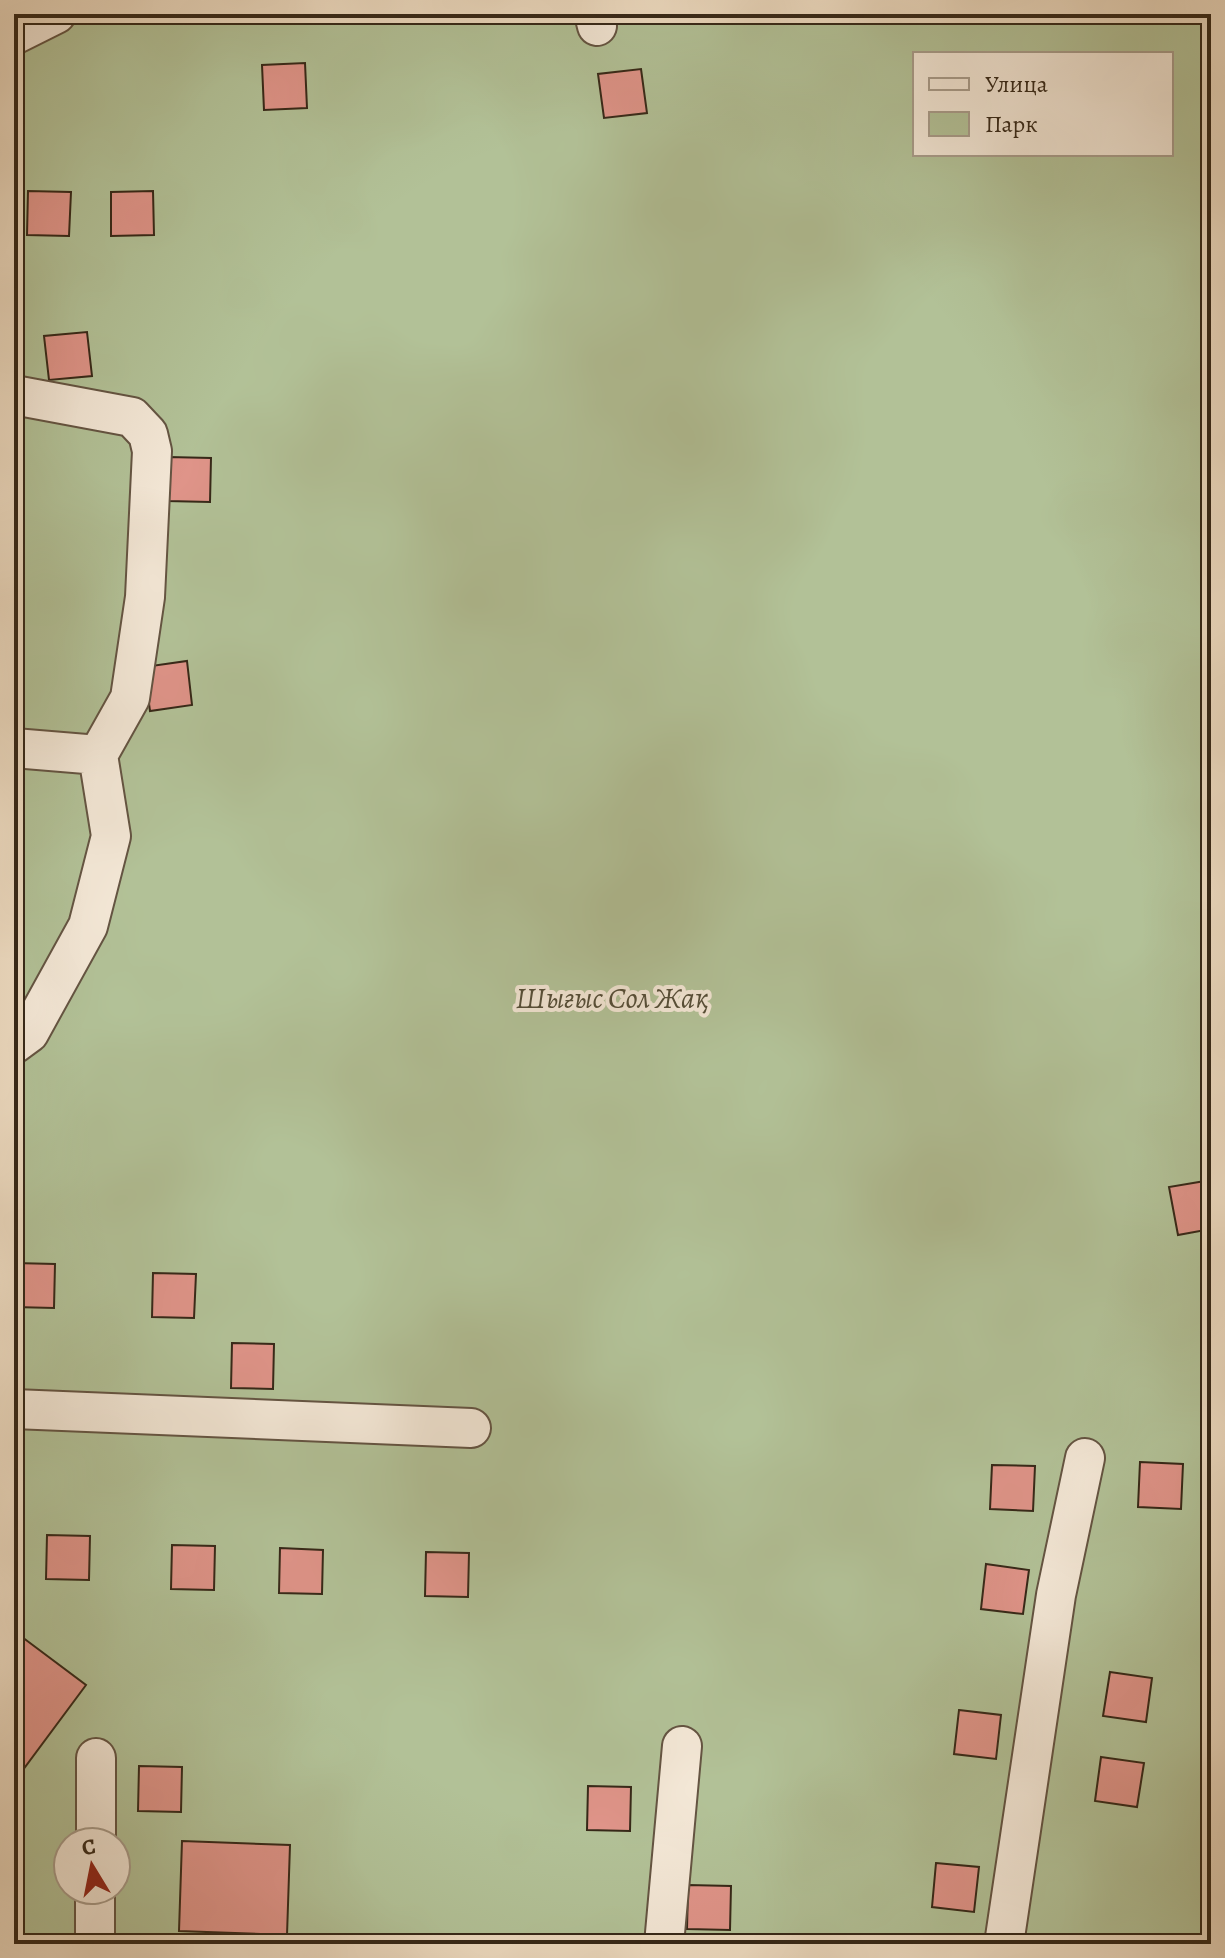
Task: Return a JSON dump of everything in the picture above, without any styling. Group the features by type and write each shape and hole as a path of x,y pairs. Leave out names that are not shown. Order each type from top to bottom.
{"street":[{"path":"14,35 56,14"},
{"path":"14,395 132,417 148,434 152,451 145,597 130,698 98,755 111,836 88,926 29,1033 14,1044"},
{"path":"14,748 98,755"},
{"path":"14,1409 471,1428"},
{"path":"1004,1944 1056,1595 1085,1458"},
{"path":"664,1944 682,1746"},
{"path":"96,1758 96,1826"},
{"path":"95,1906 95,1944"}],"green space":[{"name":"Шығыс Сол Жақ","path":"14,14 1211,14 1211,1944 14,1944"}],"building":[{"path":"305,63 307,108 264,110 262,65"},
{"path":"641,69 647,113 604,118 598,74"},
{"path":"28,191 71,192 69,236 27,235"},
{"path":"153,191 154,235 111,236 111,192"},
{"path":"87,332 92,376 49,380 44,336"},
{"path":"168,457 211,458 210,502 167,501"},
{"path":"187,661 192,705 150,711 144,667"},
{"path":"1211,1180 1211,1229 1178,1235 1169,1187"},
{"path":"14,1263 55,1264 54,1308 14,1307"},
{"path":"153,1273 196,1274 194,1318 152,1317"},
{"path":"232,1343 274,1344 273,1389 231,1388"},
{"path":"1140,1462 1183,1464 1181,1509 1138,1507"},
{"path":"992,1465 1035,1466 1033,1511 990,1509"},
{"path":"47,1535 90,1536 89,1580 46,1579"},
{"path":"172,1545 215,1546 214,1590 171,1589"},
{"path":"280,1548 323,1550 322,1594 279,1593"},
{"path":"426,1552 469,1553 468,1597 425,1596"},
{"path":"986,1564 1029,1570 1023,1614 981,1609"},
{"path":"14,1631 86,1685 14,1782"},
{"path":"1110,1672 1152,1678 1146,1722 1103,1716"},
{"path":"959,1710 1001,1715 996,1759 954,1754"},
{"path":"1101,1757 1144,1763 1137,1807 1095,1801"},
{"path":"139,1766 182,1767 181,1812 138,1811"},
{"path":"588,1786 631,1787 630,1831 587,1830"},
{"path":"182,1841 290,1845 287,1935 179,1931"},
{"path":"936,1863 979,1867 974,1912 932,1907"},
{"path":"688,1885 731,1886 730,1930 687,1929"}]}
